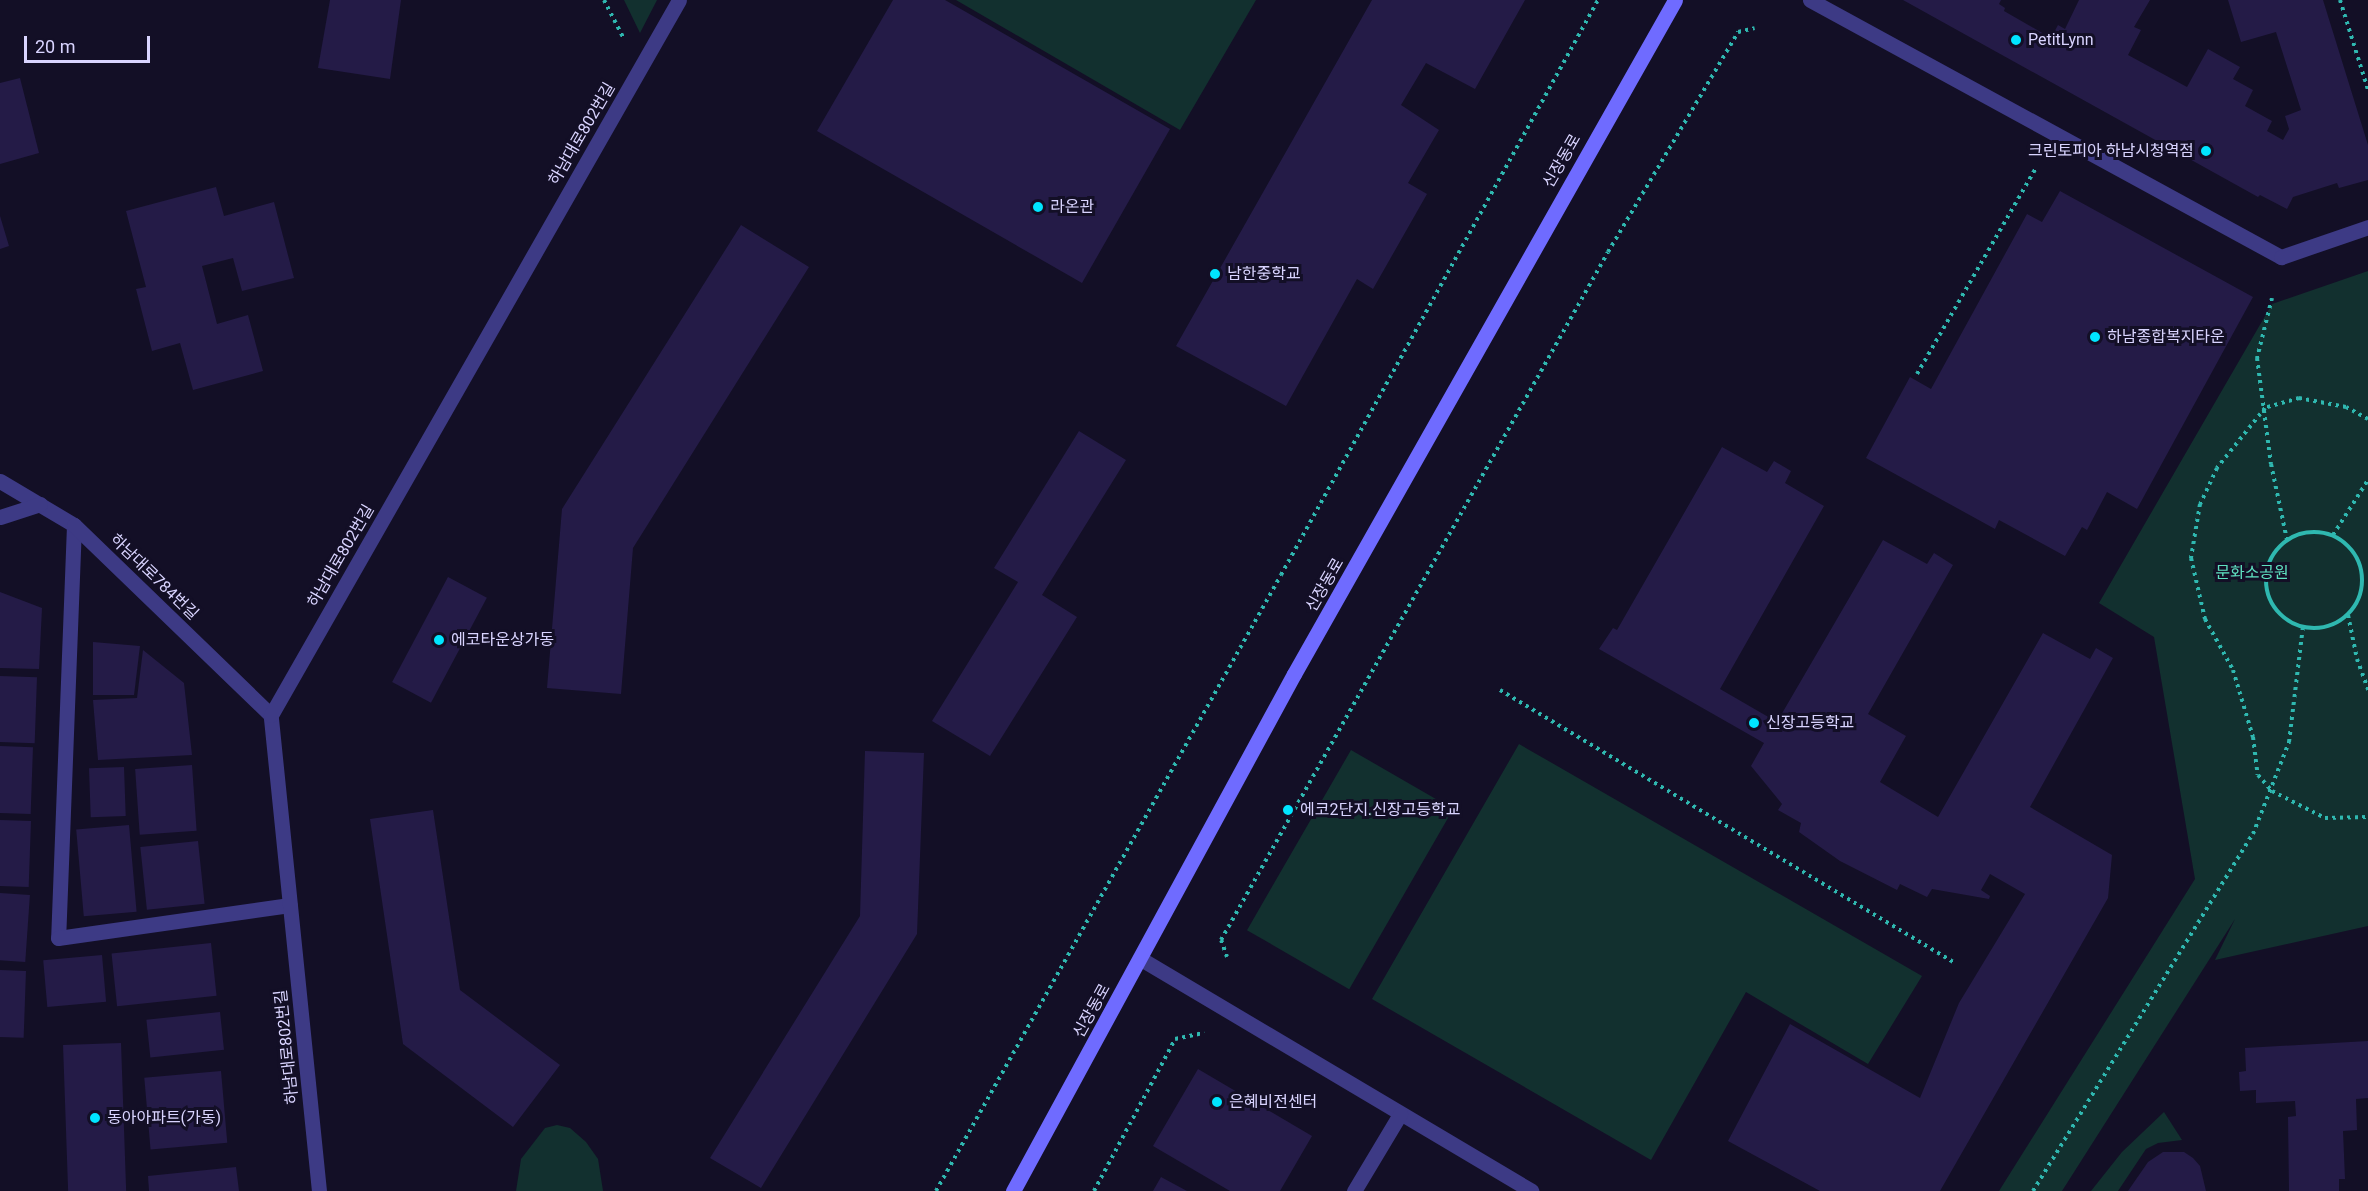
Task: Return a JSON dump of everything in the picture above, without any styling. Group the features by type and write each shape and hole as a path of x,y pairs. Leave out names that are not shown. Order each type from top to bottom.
{"main road":[{"name":"신장동로","path":"1013,1191 1294,674 1675,0"}],"street":[{"name":"하남대로802번길","path":"319,1191 271,715 678,0"},
{"path":"1810,0 2282,257 2368,227"},
{"name":"하남대로784번길","path":"0,481 74,525 271,715"},
{"path":"0,517 40,504"},
{"path":"74,525 58,938 290,905"},
{"path":"1141,959 1531,1191"},
{"path":"1354,1191 1400,1114"}],"path":[{"path":"936,1191 1281,575 1598,0"},
{"path":"2340,0 2368,90"},
{"path":"1227,957 1221,940 1608,252 1738,32 1755,28"},
{"path":"1917,374 2036,168"},
{"path":"2272,298 2257,358 2271,464 2287,540"},
{"path":"2368,419 2346,407 2298,398 2265,408 2217,468 2200,504 2191,558 2205,619 2233,670 2253,737 2258,775 2272,792 2325,818 2368,818"},
{"path":"2333,536 2368,480"},
{"path":"2317,532 2333,536 2346,544 2356,556 2361,571 2362,587 2357,602 2348,615 2334,624 2319,629 2303,627 2289,621 2277,611 2269,597 2266,582 2268,566 2276,551 2287,540 2301,534 2317,532"},
{"path":"2348,615 2357,659 2368,690"},
{"path":"2033,1191 2253,834 2272,792 2289,742 2303,627"},
{"path":"1500,690 1955,963"},
{"path":"1094,1191 1174,1039 1185,1035"}],"green space":[{"path":"624,0 657,0 640,33"},
{"path":"956,0 1256,0 1180,130"},
{"name":"문화소공원","path":"2368,271 2368,926 2215,960 2235,919 2062,1191 1999,1191 2195,879 2154,637 2099,603 2272,304"},
{"path":"1519,744 1922,976 1868,1064 1746,992 1651,1160 1372,999"},
{"path":"1351,750 1453,809 1349,989 1247,930"},
{"path":"2164,1112 2182,1140 2158,1143 2146,1149 2118,1191 2091,1191 2122,1152"},
{"path":"557,1125 570,1128 586,1142 598,1159 603,1191 516,1191 521,1159 545,1128"}],"building":[{"path":"330,0 401,0 390,79 318,68"},
{"name":"라온관","path":"893,0 945,0 1170,129 1082,283 817,131"},
{"path":"1372,0 1525,0 1475,89 1426,63 1401,105 1439,130 1408,183 1427,194 1373,289 1357,279 1286,406 1176,346"},
{"path":"1903,0 2001,0 1999,4 2005,8 2004,11 2051,38 2058,25 2065,29 2079,0 2150,0 2134,27 2141,30 2128,55 2187,87 2208,49 2240,67 2233,79 2253,90 2245,106 2272,121 2267,131 2283,140 2289,129 2285,116 2301,110 2276,32 2241,42 2228,0 2323,0 2368,145 2368,180 2339,188 2337,183 2293,197 2287,209 2260,195 2258,197"},
{"path":"20,78 39,153 0,164 0,83"},
{"path":"216,187 224,216 274,202 294,278 242,291 233,258 202,266 217,324 248,315 263,371 193,390 180,343 152,351 136,289 146,287 126,211"},
{"name":"하남종합복지타운","path":"2060,191 2253,297 2137,509 2107,492 2087,530 2082,527 2065,556 1999,520 1995,529 1866,458 1910,377 1931,389 2027,214 2042,222"},
{"path":"0,216 9,246 0,249"},
{"path":"741,225 809,267 633,548 621,694 547,688 562,509"},
{"path":"1079,431 1126,460 1042,595 1077,617 990,756 932,721 1018,582 994,568"},
{"path":"1722,447 1767,472 1774,461 1791,471 1785,483 1824,506 1720,689 1777,722 1883,540 1927,564 1934,553 1953,565 1868,714 1906,736 1880,782 1938,817 2043,633 2090,659 2096,648 2113,658 2030,807 2112,855 2108,898 1940,1191 1820,1191 1728,1141 1790,1024 1920,1098 1959,1003 2025,894 1990,874 1981,890 1990,896 1989,899 1932,889 1927,897 1900,884 1897,890 1840,861 1799,832 1801,823 1778,810 1782,804 1751,766 1764,743 1599,649 1613,628 1617,630"},
{"name":"에코타운상가동","path":"448,577 487,598 431,703 392,682"},
{"path":"0,592 42,608 39,669 0,668"},
{"path":"93,642 140,646 134,695 93,695"},
{"path":"143,650 184,683 192,755 98,760 93,700 137,698"},
{"path":"0,676 37,677 35,743 0,742"},
{"path":"0,746 33,747 31,814 0,813"},
{"path":"865,751 924,753 917,934 761,1188 710,1158 860,916"},
{"path":"192,765 197,831 140,835 135,769"},
{"path":"124,767 126,816 91,817 89,768"},
{"path":"433,810 460,990 560,1065 513,1127 403,1044 370,819"},
{"path":"0,820 31,821 29,887 0,886"},
{"path":"129,825 137,912 84,916 76,830"},
{"path":"198,841 205,904 147,910 140,847"},
{"path":"0,893 30,895 25,962 0,960"},
{"path":"211,943 217,996 117,1006 112,953"},
{"path":"102,955 106,1002 47,1007 43,960"},
{"path":"0,970 26,971 24,1038 0,1037"},
{"path":"220,1012 224,1050 150,1058 146,1020"},
{"path":"2368,1041 2368,1098 2356,1099 2357,1130 2343,1131 2345,1179 2339,1179 2339,1191 2289,1191 2288,1117 2296,1116 2295,1101 2256,1103 2256,1090 2240,1091 2239,1072 2246,1071 2245,1048"},
{"name":"동아아파트(가동)","path":"121,1043 126,1191 68,1191 63,1045"},
{"name":"은혜비전센터","path":"1198,1069 1312,1136 1280,1191 1230,1191 1153,1146"},
{"path":"221,1071 227,1143 151,1149 144,1078"},
{"path":"2163,1152 2184,1152 2193,1158 2200,1166 2206,1191 2128,1191 2148,1162"},
{"path":"236,1167 239,1191 149,1191 148,1176"},
{"path":"1161,1177 1187,1191 1153,1191"}],"place":[{"name":"PetitLynn","path":"2016,40"},
{"name":"크린토피아 하남시청역점","path":"2206,151"},
{"name":"라온관","path":"1038,207"},
{"name":"남한중학교","path":"1215,274"},
{"name":"하남종합복지타운","path":"2095,337"},
{"name":"에코타운상가동","path":"439,640"},
{"name":"신장고등학교","path":"1754,723"},
{"name":"에코2단지.신장고등학교","path":"1288,810"},
{"name":"은혜비전센터","path":"1217,1102"},
{"name":"동아아파트(가동)","path":"95,1118"}]}
